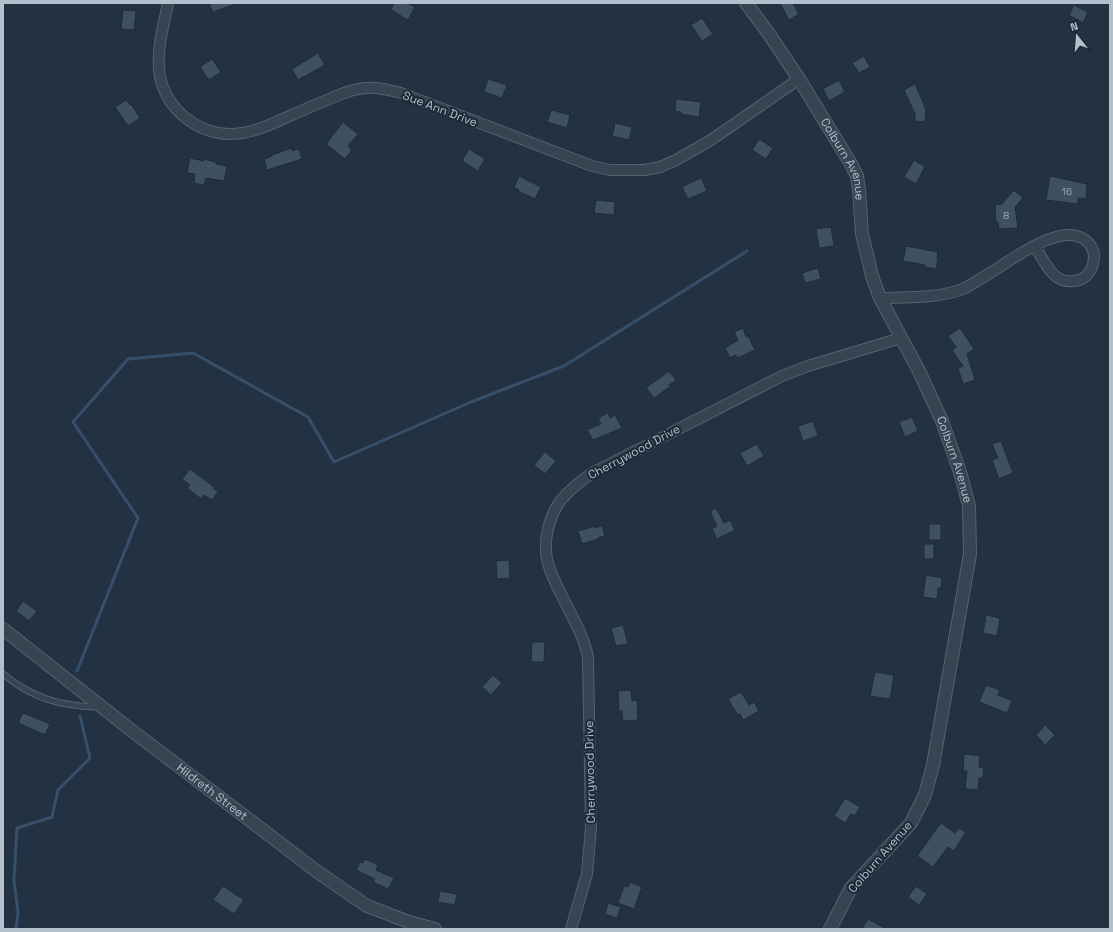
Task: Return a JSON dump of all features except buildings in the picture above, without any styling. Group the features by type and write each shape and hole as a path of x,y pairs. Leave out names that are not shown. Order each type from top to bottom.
{"street":[{"name":"Sue Ann Drive","path":"168,3 159,56 159,70 162,84 168,97 183,117 193,124 218,134 230,135 259,129 358,88 384,88 592,166 610,170 644,170 660,166 693,151 799,79"},
{"name":"Colburn Avenue","path":"746,3 799,79 857,176 862,234 872,276 880,298 919,371 942,421 960,472 969,506 970,554 933,765 925,795 911,823 852,888 830,929"},
{"path":"880,298 926,297 952,294 965,288 1035,246 1060,236 1079,236 1088,242 1093,252 1093,263 1089,273 1080,280 1069,282 1063,281 1052,274 1035,246"},
{"name":"Cherrywood Drive","path":"571,929 587,874 590,850 591,827 588,658 586,645 581,632 555,583 549,567 546,550 548,531 552,515 561,500 576,485 594,472 756,388 808,366 901,338"},
{"name":"Hildreth Street","path":"3,629 102,707 319,873 367,906 408,922 435,929"}],"lane":[{"path":"3,674 17,685 52,701 82,706 102,707"}],"waterway":[{"path":"77,671 138,518 73,422 128,359 193,353 308,417 334,462 471,402 564,366 747,251"},
{"path":"16,929 18,913 14,880 17,828 52,817 58,790 90,758 80,716"}]}
